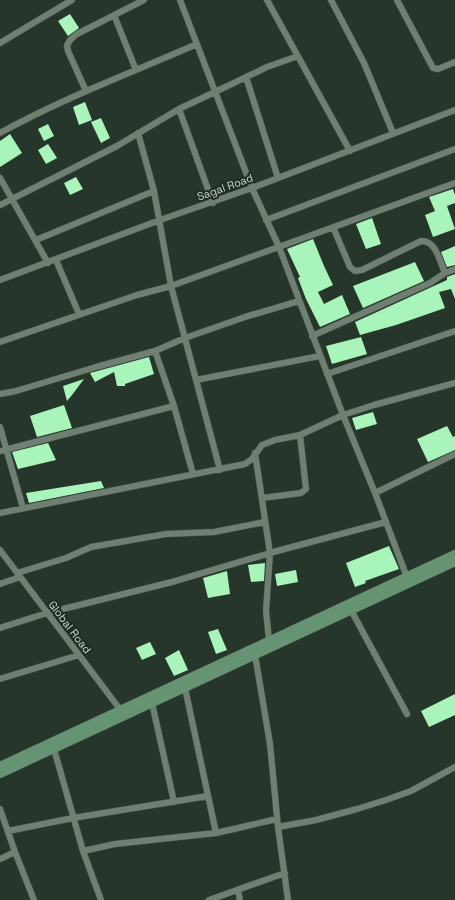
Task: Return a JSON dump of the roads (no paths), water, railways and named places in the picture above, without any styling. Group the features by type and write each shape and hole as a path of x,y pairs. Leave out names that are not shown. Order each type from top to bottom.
{"street":[{"path":"0,43 72,0"},
{"path":"86,91 68,51 67,45 77,34 144,0"},
{"path":"180,0 252,188 279,248 408,580"},
{"path":"267,0 350,151"},
{"path":"331,0 364,63 393,133"},
{"path":"397,0 433,68 438,69 455,62"},
{"path":"114,15 136,70"},
{"path":"0,133 33,115 86,91 197,44"},
{"path":"0,205 75,168 179,109 266,67 298,56"},
{"path":"246,77 278,178"},
{"path":"179,109 213,203"},
{"name":"Sagal Road","path":"0,280 160,220 213,203 455,110"},
{"path":"138,133 154,191 171,286 220,470"},
{"path":"266,220 455,149"},
{"path":"0,178 13,198 48,263"},
{"path":"0,342 137,295 171,286 455,183"},
{"path":"36,240 154,191"},
{"path":"333,227 350,267 356,271 362,270 421,241 427,241 432,244 445,273"},
{"path":"56,260 79,314"},
{"path":"312,336 430,283 445,273 455,269"},
{"path":"0,394 16,391 155,351 185,338 245,317 299,301"},
{"path":"327,374 455,331"},
{"path":"155,351 174,406 193,474"},
{"path":"196,380 320,356"},
{"path":"0,513 245,464 252,459 262,445 275,440 300,435 343,415 374,405 455,383"},
{"path":"3,450 174,406"},
{"path":"0,428 3,450 23,508"},
{"path":"262,498 301,493 306,489 300,435"},
{"path":"255,453 270,553 266,612 269,640"},
{"path":"375,493 455,454"},
{"path":"0,584 18,575 66,558 91,547 166,534 214,532 265,522"},
{"path":"0,628 47,613 172,582 270,553 386,522"},
{"name":"Global Road","path":"0,550 122,713"},
{"path":"0,766 122,713 152,703 351,610 455,554"},
{"path":"0,774 54,749 122,713 269,640 408,580 455,562"},
{"path":"351,610 407,714"},
{"path":"0,679 79,655"},
{"path":"255,655 270,744 277,819 288,900"},
{"path":"184,688 216,833"},
{"path":"152,703 174,802"},
{"path":"54,749 83,851 101,900"},
{"path":"278,827 357,810 411,791 455,767"},
{"path":"5,828 208,796"},
{"path":"0,809 5,828 34,900"},
{"path":"83,851 115,844 216,833 277,819"},
{"path":"0,859 15,852"},
{"path":"209,900 285,873"},
{"path":"238,890 240,900"}]}
